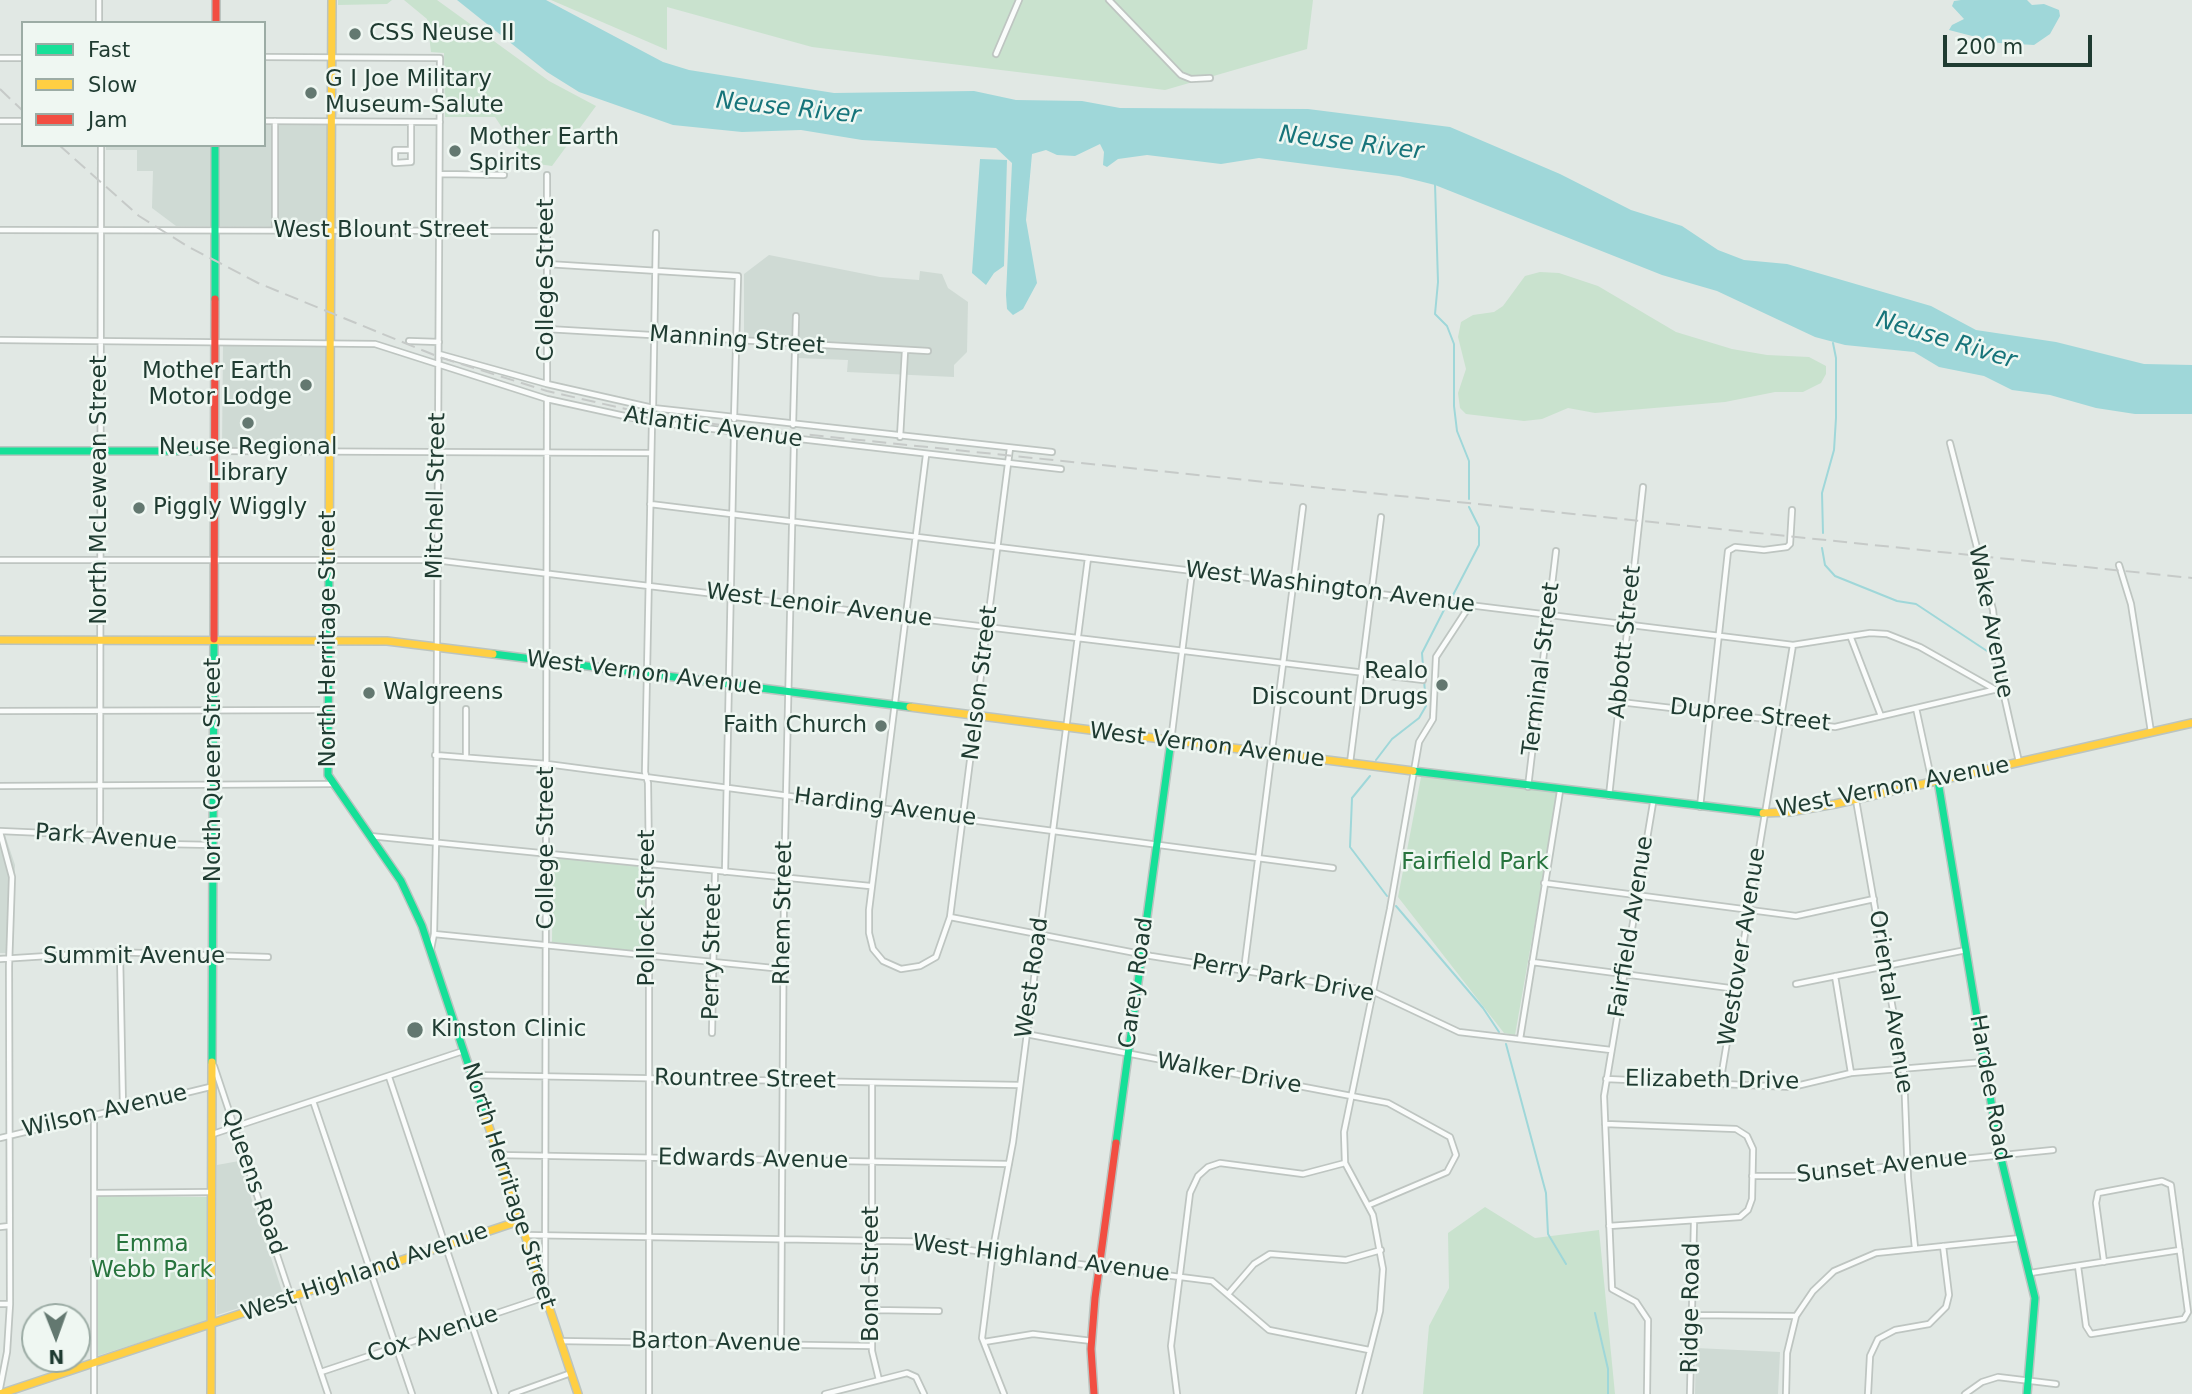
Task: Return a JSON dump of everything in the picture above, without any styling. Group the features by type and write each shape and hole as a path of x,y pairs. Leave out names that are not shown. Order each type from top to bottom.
{"street":[{"path":"99,0 99,21"},
{"path":"216,0 216,21"},
{"name":"North Herritage Street","path":"332,0 328,775 367,836 410,895 431,949 578,1394"},
{"path":"996,54 1019,0"},
{"path":"1109,0 1171,67 1186,78 1210,78"},
{"path":"266,57 331,57"},
{"name":"Mitchell Street","path":"331,57 440,58 436,841 434,934 431,949"},
{"path":"0,58 21,58"},
{"path":"0,121 21,121"},
{"path":"266,121 440,122"},
{"path":"275,121 275,230"},
{"path":"411,122 411,150 411,162 395,163 395,150 411,150"},
{"name":"North McLewean Street","path":"100,835 101,147"},
{"name":"North Queen Street","path":"211,1394 215,147"},
{"path":"440,174 504,175"},
{"name":"College Street","path":"547,175 547,384"},
{"name":"West Blount Street","path":"0,230 547,231"},
{"path":"653,408 656,233"},
{"path":"547,264 738,276 734,419"},
{"path":"793,425 796,316"},
{"name":"Manning Street","path":"547,329 928,351"},
{"name":"Atlantic Avenue","path":"0,340 375,344 547,399 652,422 1060,469"},
{"path":"409,341 439,342"},
{"path":"900,437 905,351"},
{"name":"Atlantic Avenue","path":"439,354 547,384 653,408 1052,452"},
{"name":"College Street","path":"545,1297 547,399"},
{"name":"Pollock Street","path":"649,1394 649,864 646,777 652,422"},
{"name":"Perry Street","path":"724,872 734,433"},
{"name":"Rhem Street","path":"781,1344 781,1081 794,440"},
{"name":"Wake Avenue","path":"1950,443 1993,610 1999,689 2019,762"},
{"name":"Nelson Street","path":"926,454 870,886 871,945 880,958 896,968 920,967 936,957 950,917 1010,448"},
{"path":"0,451 651,453"},
{"name":"Abbott Street","path":"1609,797 1643,487"},
{"name":"West Washington Avenue","path":"650,504 1793,645 1874,633 1898,637 1999,689"},
{"path":"1244,970 1303,507"},
{"path":"1700,809 1728,551 1735,547 1764,550 1787,547 1790,544 1793,510"},
{"path":"1350,764 1381,517"},
{"name":"Terminal Street","path":"1528,787 1556,551"},
{"name":"West Road","path":"1004,1394 984,1342 993,1253 1009,1164 1088,558"},
{"name":"West Lenoir Avenue","path":"0,560 436,560 1423,680"},
{"path":"2119,565 2131,604 2151,732"},
{"name":"Carey Road","path":"1094,1394 1091,1341 1100,1265 1192,572"},
{"path":"1359,1394 1381,1299 1381,1250 1369,1205 1345,1163 1344,1137 1416,773 1419,741 1433,719 1438,652 1470,605"},
{"path":"1851,638 1881,716"},
{"name":"West Vernon Avenue","path":"0,640 362,639 1700,809 1765,813 1856,800 2192,723"},
{"name":"Westover Avenue","path":"1720,1084 1793,645"},
{"name":"Dupree Street","path":"1620,702 1835,727 1999,689"},
{"name":"Hardee Road","path":"1916,708 1935,781 2000,1155 2030,1273 2036,1308 2027,1394"},
{"path":"466,709 466,757"},
{"path":"0,711 328,710"},
{"name":"Harding Avenue","path":"435,755 547,764 1334,868"},
{"path":"0,786 332,784"},
{"path":"1520,1038 1560,791"},
{"name":"Oriental Avenue","path":"1856,800 1903,1068 1907,1165 1915,1248"},
{"name":"Fairfield Avenue","path":"1647,1394 1647,1320 1636,1302 1612,1289 1605,1124 1606,1079 1653,803"},
{"path":"0,832 12,877 9,1304 7,1352 0,1388"},
{"name":"Park Avenue","path":"0,832 100,835 157,844 213,845"},
{"path":"367,836 870,886"},
{"name":"Perry Street","path":"712,1033 715,871"},
{"path":"1544,883 1796,916 1874,899"},
{"name":"Perry Park Drive","path":"950,917 1140,954 1372,991 1455,1031 1611,1050"},
{"path":"434,934 783,969"},
{"path":"1797,984 1966,950"},
{"path":"120,953 123,1108"},
{"name":"Summit Avenue","path":"0,959 120,953 268,957"},
{"path":"1532,962 1737,989"},
{"path":"1835,976 1851,1073"},
{"name":"Walker Drive","path":"1026,1034 1388,1103 1441,1130 1452,1140 1456,1151 1452,1166 1444,1174 1369,1205"},
{"path":"213,1134 463,1051"},
{"path":"0,1052 9,1052"},
{"name":"Elizabeth Drive","path":"1606,1079 1792,1087 1851,1073 1984,1062"},
{"name":"Queens Road","path":"214,1066 328,1394"},
{"name":"Rountree Street","path":"471,1075 1019,1085"},
{"path":"389,1077 495,1394"},
{"name":"Bond Street","path":"872,1083 872,1346 879,1380"},
{"name":"Wilson Avenue","path":"0,1138 209,1087"},
{"path":"313,1101 412,1394"},
{"path":"94,1115 94,1394"},
{"path":"1605,1124 1736,1129 1747,1136 1752,1145 1752,1199 1745,1214 1735,1220 1609,1226"},
{"name":"Sunset Avenue","path":"1752,1176 1794,1176 2053,1150"},
{"name":"Edwards Avenue","path":"498,1155 1009,1164"},
{"path":"1177,1394 1171,1359 1191,1188 1208,1167 1228,1162 1303,1174 1345,1163"},
{"path":"2078,1266 2086,1326 2091,1334 2169,1323 2187,1316 2171,1185 2162,1181 2103,1191 2096,1198 2104,1262"},
{"path":"94,1193 213,1192"},
{"name":"West Highland Avenue","path":"0,1394 519,1221"},
{"name":"Ridge Road","path":"1690,1394 1694,1222"},
{"path":"0,1227 9,1227"},
{"name":"West Highland Avenue","path":"524,1235 948,1242 961,1249 1212,1281 1269,1330 1369,1350"},
{"path":"1786,1394 1787,1353 1796,1316 1813,1291 1847,1263 1876,1253 2021,1237"},
{"path":"1868,1394 1870,1356 1878,1339 1895,1330 1929,1324 1946,1307 1949,1295 1943,1246"},
{"path":"1229,1293 1254,1264 1270,1254 1346,1260 1381,1250"},
{"path":"2030,1273 2180,1250"},
{"name":"Cox Avenue","path":"320,1372 545,1297"},
{"path":"0,1304 9,1304"},
{"path":"872,1310 939,1311"},
{"path":"1692,1315 1796,1316"},
{"path":"984,1342 1041,1334 1091,1341"},
{"name":"Barton Avenue","path":"560,1341 872,1346"},
{"path":"512,1394 571,1373"},
{"path":"825,1394 912,1374 924,1394"},
{"path":"1965,1394 1994,1377 2056,1384"}],"shaded area":[{"path":"266,125 327,125 327,227 176,226 152,208 153,171 137,171 137,150 106,150 106,147 266,147"},
{"path":"769,255 880,277 919,280 920,271 942,274 948,288 968,302 967,352 954,365 954,377 847,372 848,360 797,358 799,343 793,339 744,337 744,274"},
{"path":"223,346 325,346 325,449 222,448"},
{"path":"0,835 5,835 15,865 12,953 0,953"},
{"path":"239,1161 282,1291 280,1295 217,1315 217,1165"},
{"path":"1696,1348 1780,1352 1778,1394 1695,1394"}],"green space":[{"path":"338,0 392,0 387,4 338,5"},
{"path":"404,0 437,0 549,81 596,106 552,166 538,164 513,144 495,117 445,117 444,53 431,52 427,19"},
{"path":"551,0 1313,0 1307,49 1165,90 812,47 667,7 667,50"},
{"path":"1540,272 1559,273 1598,286 1676,332 1732,349 1767,355 1809,357 1826,366 1826,374 1821,383 1803,392 1775,392 1725,402 1595,413 1568,408 1542,419 1524,421 1466,414 1460,408 1458,393 1466,369 1458,337 1461,322 1473,315 1494,312 1503,306 1525,276"},
{"name":"Fairfield Park","path":"1422,772 1558,791 1515,1035 1504,1033 1398,897"},
{"path":"553,857 645,867 645,952 552,942"},
{"name":"Emma Webb Park","path":"96,1196 207,1197 207,1321 97,1356"},
{"path":"1485,1207 1535,1238 1599,1230 1615,1394 1423,1394 1429,1326 1449,1288 1448,1233"}],"water":[{"name":"Neuse River","path":"457,0 546,0 663,62 689,70 834,93 974,91 1016,100 1082,101 1120,108 1308,109 1450,127 1560,174 1631,210 1682,226 1718,250 1744,260 1787,264 1931,306 1976,330 2056,342 2144,364 2192,365 2192,414 2135,414 2096,408 2050,395 2012,390 1984,376 1939,367 1914,352 1845,345 1815,337 1717,291 1662,275 1435,185 1399,176 1259,158 1221,164 1147,155 1118,159 1107,167 1103,165 1104,152 1100,144 1075,156 1057,155 1046,150 1032,154 1026,220 1037,283 1023,309 1013,315 1007,309 1006,295 1012,163 996,148 862,140 801,130 742,132 673,125 579,92 547,72"},
{"path":"2027,0 2032,5 2044,4 2059,10 2060,16 2050,34 2034,45 1999,43 1949,30 1952,25 1964,19 1952,6 1954,1"},
{"path":"980,159 1007,160 1004,266 994,273 986,285 972,273"}],"waterway":[{"path":"1435,184 1438,282 1435,314 1447,326 1454,344 1454,406 1457,431 1469,461 1469,499"},
{"path":"1823,533 1822,493 1834,450 1836,418 1836,358 1833,343"},
{"path":"1452,597 1479,545 1479,527 1469,507"},
{"path":"1822,548 1825,565 1835,576 1897,601 1916,604 1993,655"},
{"path":"1376,760 1392,739 1419,718 1426,706 1422,653 1445,608"},
{"path":"1370,776 1352,798 1350,847 1387,896"},
{"path":"1396,906 1483,1008 1499,1032"},
{"path":"1506,1044 1546,1193 1548,1234 1566,1264"},
{"path":"1595,1313 1608,1369 1608,1394"}],"railway":[{"path":"0,89 21,109"},
{"path":"61,147 139,216 187,246 258,283 439,357 547,391 652,415 734,427 2192,578"}],"traffic: fast":[{"path":"215,147 215,299"},
{"path":"0,451 215,451"},
{"path":"329,569 328,775 401,881 422,926 485,1115"},
{"path":"212,1062 214,639"},
{"path":"493,654 910,707"},
{"path":"1116,1143 1171,741"},
{"path":"1413,771 1763,813"},
{"path":"1938,781 1999,1150 2035,1298 2027,1394"}],"traffic: slow":[{"path":"329,569 332,0"},
{"path":"0,640 387,641 493,654"},
{"path":"910,707 1413,771"},
{"path":"1763,813 1789,812 1835,804 2192,723"},
{"path":"211,1394 212,1062"},
{"path":"485,1115 578,1394"},
{"path":"0,1394 519,1221"}],"traffic: jam":[{"path":"216,0 216,21"},
{"path":"214,639 215,299"},
{"path":"1094,1394 1091,1349 1095,1298 1116,1143"}],"place":[{"name":"CSS Neuse II","path":"355,34"},
{"name":"G I Joe Military Museum-Salute","path":"311,93"},
{"name":"Mother Earth Spirits","path":"455,151"},
{"name":"Mother Earth Motor Lodge","path":"306,385"},
{"name":"Neuse Regional Library","path":"248,423"},
{"name":"Piggly Wiggly","path":"139,508"},
{"name":"Realo Discount Drugs","path":"1442,685"},
{"name":"Walgreens","path":"369,693"},
{"name":"Faith Church","path":"881,726"},
{"name":"Kinston Clinic","path":"415,1030"}]}
